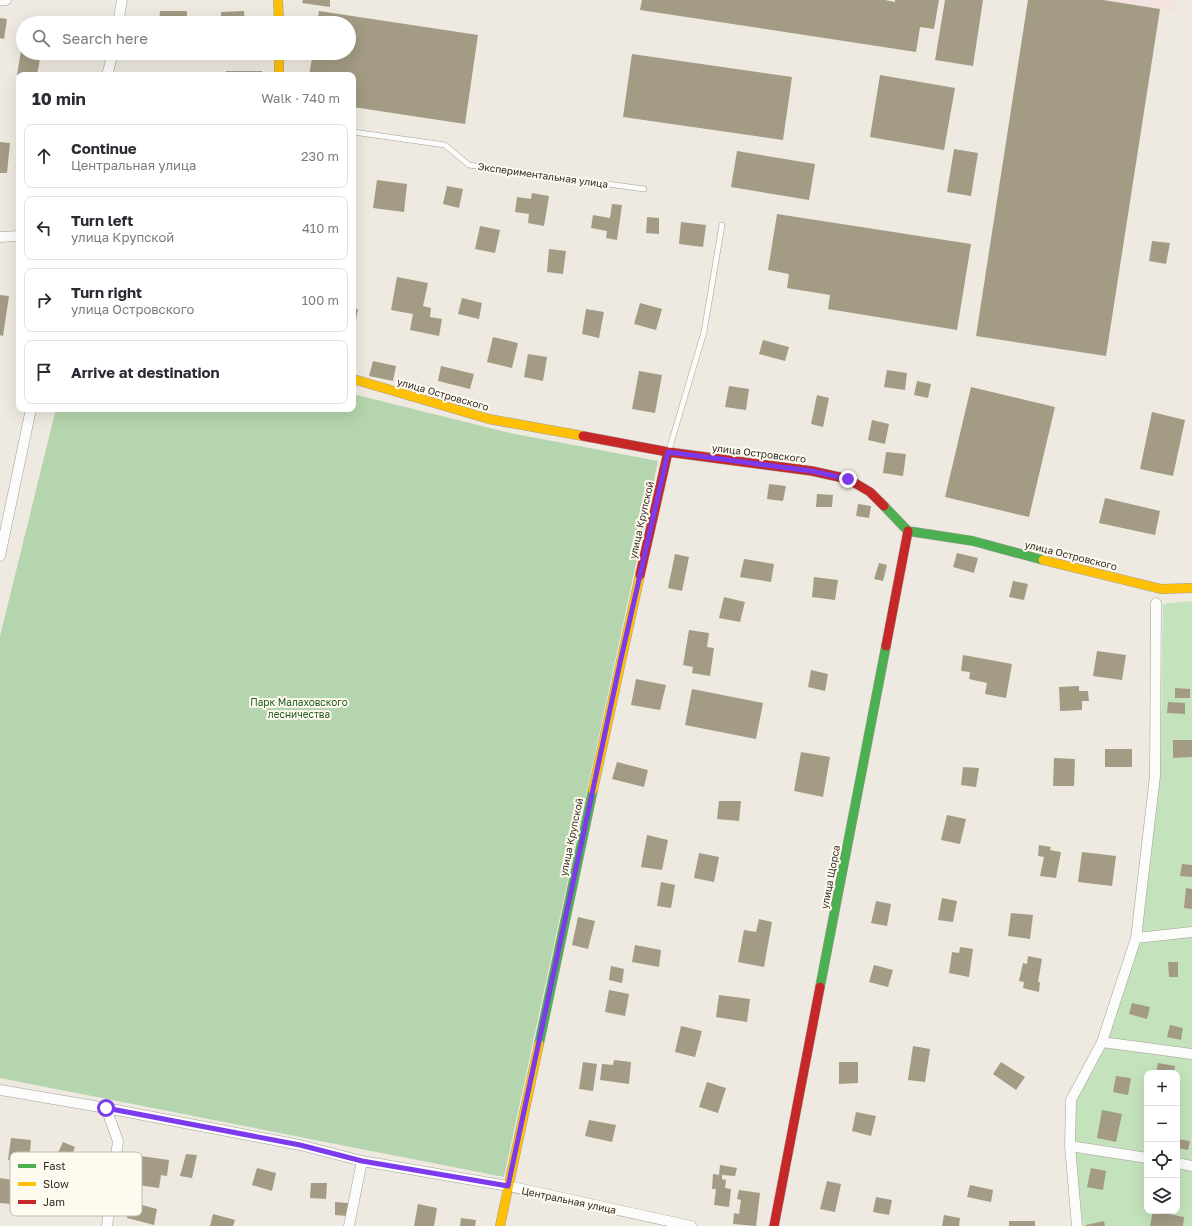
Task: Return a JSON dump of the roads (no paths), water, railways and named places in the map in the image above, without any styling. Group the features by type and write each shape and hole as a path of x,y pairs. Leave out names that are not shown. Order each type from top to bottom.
{"street":[{"path":"0,0 6,0"},
{"path":"119,16 122,0"},
{"path":"278,0 279,16"},
{"path":"108,72 111,60"},
{"path":"279,60 279,72"},
{"path":"0,237 16,236"},
{"name":"улица Островского","path":"356,380 489,419 668,452 812,471 848,479 870,492 908,531 972,541 1161,589 1192,588"},
{"path":"0,556 29,412"},
{"name":"улица Крупской","path":"500,1226 616,679 668,452"},
{"name":"улица Щорса","path":"774,1226 908,531"},
{"path":"1077,1226 1070,1146 1071,1100 1102,1042 1136,938 1155,776 1156,603"},
{"path":"1136,938 1192,932"},
{"path":"1102,1042 1192,1054"},
{"name":"Центральная улица","path":"0,1090 106,1108 300,1145 362,1161 508,1186 690,1226"},
{"path":"106,1108 118,1141 117,1152"},
{"path":"1070,1146 1144,1158"},
{"path":"349,1226 362,1161"},
{"path":"1180,1164 1192,1166"},
{"path":"107,1226 108,1216"}],"lane":[{"name":"Экспериментальная улица","path":"356,132 445,145 469,165 644,189"},
{"path":"668,452 704,332 722,224"}],"park label":[{"name":"Парк Малаховского лесничества","path":"299,708"}]}
